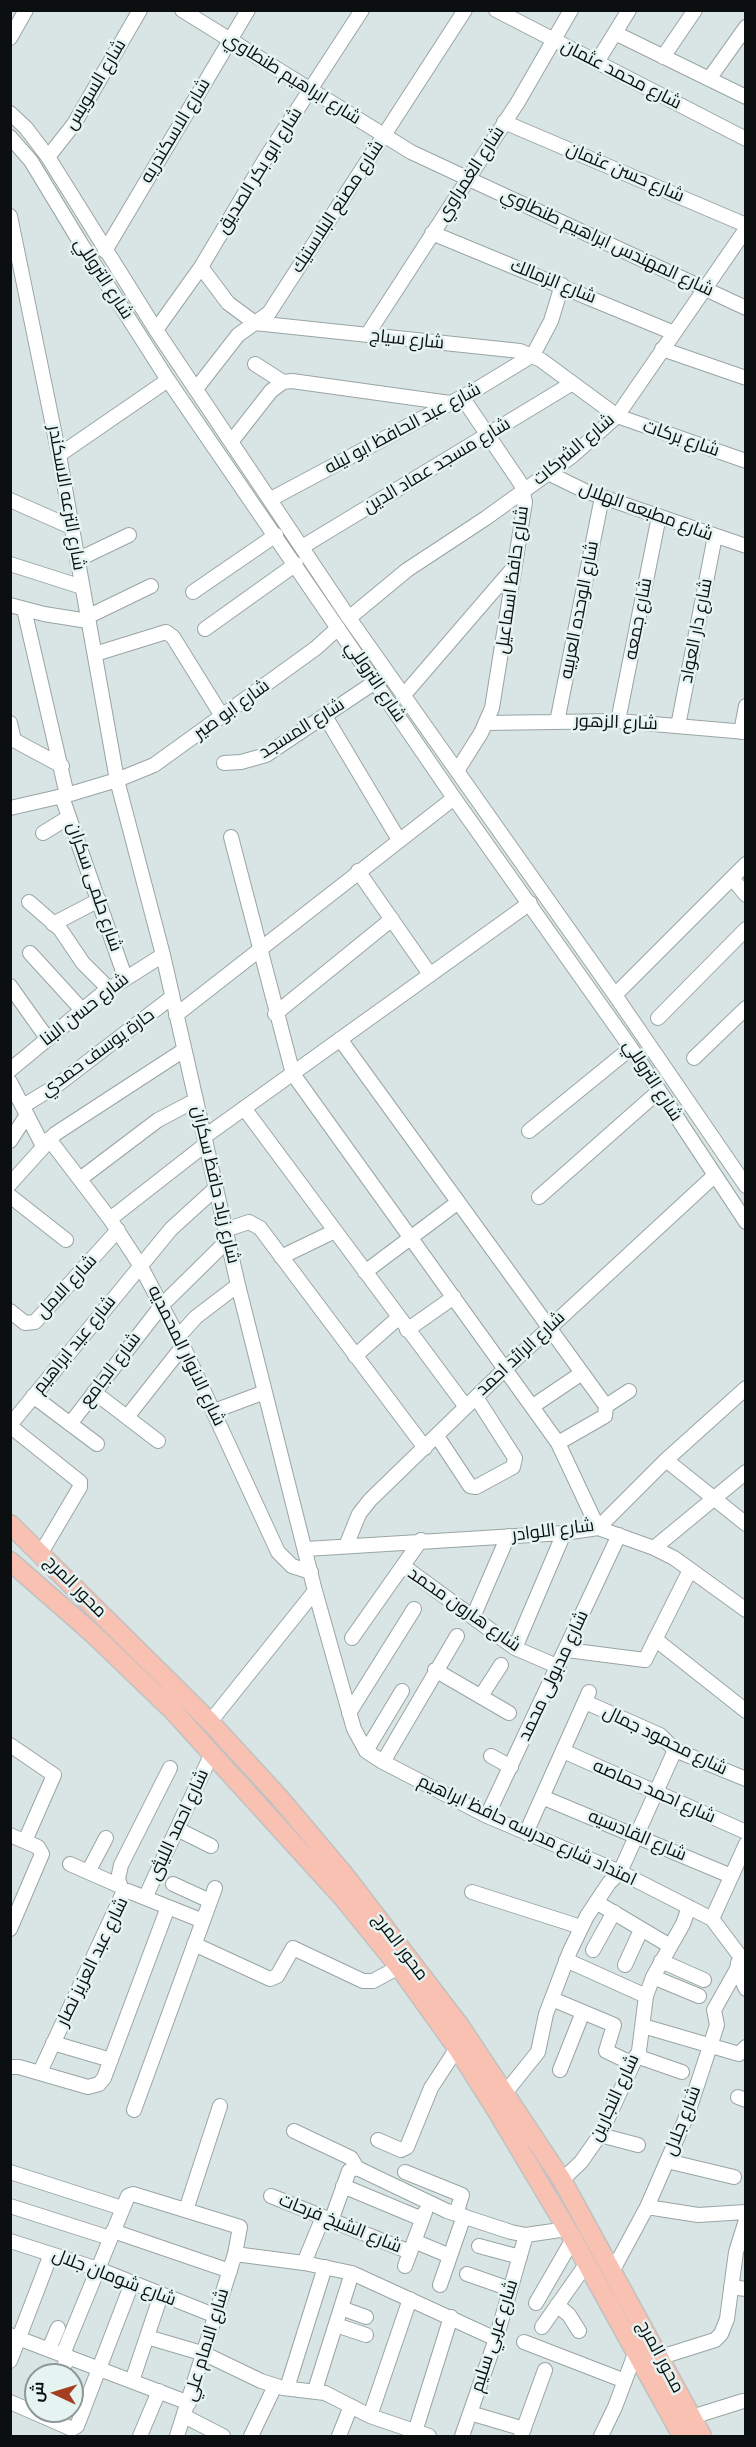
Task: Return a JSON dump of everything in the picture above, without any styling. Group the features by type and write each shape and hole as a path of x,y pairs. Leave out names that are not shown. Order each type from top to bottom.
{"main road":[{"name":"محور المرج","path":"10,1524 210,1722 324,1850 410,1974 457,2048 570,2234 682,2436"},
{"name":"محور المرج","path":"10,1561 133,1671 212,1753 410,1974 505,2093 562,2180 661,2357 702,2436"}],"street":[{"path":"10,38 26,10"},
{"name":"شارع السويس","path":"48,157 74,124 140,10"},
{"name":"شارع ابراهيم طنطاوي","path":"182,10 384,136 429,162 468,178"},
{"name":"شارع الاسكندريه","path":"105,251 248,10"},
{"name":"شارع ابو بكر الصديق","path":"156,330 201,267 267,156 362,10"},
{"name":"شارع مصنع البلاستيك","path":"196,389 238,335 268,313 465,10"},
{"name":"شارع محمد عثمان","path":"496,10 746,139"},
{"name":"شارع الغمراوي","path":"367,335 504,122 572,10"},
{"path":"597,62 629,10"},
{"path":"663,57 695,10"},
{"path":"709,79 746,27"},
{"path":"615,33 746,97"},
{"name":"شارع التروللي","path":"10,113 26,128 48,157 156,330 302,547 375,682 631,1048 746,1222"},
{"name":"شارع حسن عثمان","path":"504,122 744,234"},
{"name":"شارع التروللي","path":"10,136 31,161 168,380 296,564 404,696 746,1185"},
{"name":"شارع المهندس ابراهيم طنطاوي","path":"468,178 746,308"},
{"name":"شارع الترعه الاسكندر","path":"10,216 60,455 117,780"},
{"name":"شارع الزمالك","path":"432,233 674,333"},
{"name":"شارع الشركات","path":"344,623 407,570 524,491 617,416 704,288 744,234"},
{"path":"201,267 228,303 255,323"},
{"path":"533,355 551,321 562,285"},
{"name":"شارع سياج","path":"255,323 508,350 533,355 617,416"},
{"path":"663,349 746,378"},
{"name":"شارع عبد الحافظ ابو ليله","path":"271,499 456,400 533,355"},
{"path":"255,364 283,382 301,382 456,400"},
{"path":"60,455 168,380"},
{"path":"231,442 271,391 283,382"},
{"name":"شارع مسجد عماد الدين","path":"302,547 571,384"},
{"name":"شارع حافظ اسماعيل","path":"456,400 488,436 524,491 525,509 496,693 486,723 457,771"},
{"name":"شارع بركات","path":"617,416 746,461"},
{"name":"شارع مطبعه الهلال","path":"548,473 602,496 746,546"},
{"name":"شارع الوحده العربيه","path":"557,722 602,496"},
{"path":"10,500 71,527"},
{"name":"شارع جمعه","path":"618,721 659,516"},
{"path":"77,560 129,535"},
{"path":"193,592 276,535"},
{"name":"شارع دار العواد","path":"678,726 715,536"},
{"path":"10,564 82,587"},
{"path":"205,629 296,564"},
{"path":"404,696 516,565"},
{"path":"17,607 87,619 152,586"},
{"name":"شارع حلمى سكران","path":"17,607 62,766 69,817 126,977"},
{"name":"شارع ابو صير","path":"10,808 65,796 117,780 154,765 316,648 344,623"},
{"path":"95,654 166,632 173,638 222,716"},
{"name":"شارع المسجد","path":"224,763 241,762 266,755 375,682"},
{"path":"743,732 746,706"},
{"path":"325,716 399,840"},
{"name":"شارع الزهور","path":"486,723 618,721 743,732"},
{"path":"10,723 12,739 62,766"},
{"name":"شارع زياد حافظ سكران","path":"117,780 163,955 238,1285 315,1591"},
{"path":"176,1016 454,798"},
{"path":"43,833 69,817"},
{"path":"231,837 293,1074 558,1443 598,1528 654,1548 690,1570 746,1610"},
{"path":"615,995 746,864"},
{"path":"358,871 429,973"},
{"path":"732,878 746,895"},
{"path":"54,924 99,900"},
{"path":"29,902 66,936 83,963 109,989"},
{"name":"شارع الامل","path":"10,1311 26,1323 35,1322 114,1225 205,1140 244,1108 429,973 530,903"},
{"path":"276,1014 392,920"},
{"path":"658,1018 746,929"},
{"path":"30,953 82,1010"},
{"name":"شارع حسن البنا","path":"10,1070 109,989 163,955"},
{"path":"12,990 47,1038"},
{"name":"حارة يوسف حمدي","path":"25,1111 172,998"},
{"path":"694,1058 746,1008"},
{"path":"340,1039 606,1406 605,1416 558,1443"},
{"path":"529,1131 631,1048"},
{"path":"10,1184 46,1143 133,1081 184,1050"},
{"name":"شارع الانوار المحمديه","path":"10,1082 25,1111 46,1143 80,1179 140,1265 181,1341 278,1552 292,1566 311,1572"},
{"path":"539,1197 659,1091"},
{"path":"80,1179 158,1120 196,1100"},
{"path":"244,1108 407,1330 471,1402 515,1458 513,1467 476,1487 470,1486 436,1436"},
{"path":"12,1134 25,1111"},
{"name":"شارع الرائد احمد","path":"346,1546 359,1514 436,1436 505,1369 714,1176"},
{"name":"شارع عيد ابراهيم","path":"10,1426 140,1265 184,1215 216,1188"},
{"path":"10,1196 66,1240"},
{"path":"365,1272 457,1203"},
{"path":"227,1235 249,1222 256,1224 425,1448"},
{"path":"281,1257 335,1231"},
{"name":"شارع الجامع","path":"70,1424 162,1305 227,1235"},
{"path":"127,1417 181,1341 210,1306 238,1285"},
{"path":"407,1330 454,1297"},
{"path":"355,1356 399,1318"},
{"path":"532,1406 582,1373"},
{"name":"شارع اللوادر","path":"306,1549 421,1540 564,1533 598,1528 666,1460 746,1388"},
{"path":"606,1406 629,1391"},
{"path":"94,1392 158,1441"},
{"path":"214,1412 265,1392"},
{"path":"33,1396 97,1444"},
{"path":"10,1426 77,1478 80,1484 41,1553"},
{"path":"666,1460 746,1524"},
{"path":"654,1548 746,1472"},
{"path":"515,1648 564,1533"},
{"name":"شارع مدبولى محمد","path":"487,1816 567,1650 619,1535"},
{"path":"473,1617 508,1536"},
{"path":"351,1638 421,1540"},
{"name":"شارع هارون محمد","path":"403,1566 515,1648 559,1667"},
{"path":"567,1650 642,1661 690,1570"},
{"path":"210,1722 315,1591"},
{"path":"315,1591 349,1713 366,1751"},
{"path":"349,1713 414,1609"},
{"path":"382,1762 457,1636"},
{"path":"655,1639 746,1711"},
{"path":"480,1696 501,1665"},
{"path":"435,1670 509,1713"},
{"path":"366,1751 402,1691"},
{"name":"شارع محمود جمال","path":"563,1751 587,1697 660,1736 675,1750 746,1779"},
{"path":"10,1745 54,1775 26,1841"},
{"path":"505,2093 538,2052 552,1999 566,1960 581,1927 596,1902 620,1872 675,1750"},
{"name":"امتداد شارع مدرسه حافظ ابراهيم","path":"366,1751 382,1762 487,1816 620,1872 712,1919"},
{"path":"526,1833 563,1751"},
{"name":"شارع احمد حماصه","path":"563,1751 655,1794 746,1832"},
{"name":"شارع احمد الليثى","path":"145,1898 212,1753"},
{"path":"491,1756 511,1767"},
{"path":"121,1890 118,1879 121,1865 170,1768"},
{"name":"شارع القادسيه","path":"542,1797 731,1876"},
{"path":"177,1829 211,1846"},
{"path":"10,1929 42,1858 41,1850 26,1841 11,1836"},
{"path":"88,1872 106,1838"},
{"path":"746,1844 712,1919 740,1963 746,1989"},
{"path":"70,1864 121,1890"},
{"path":"134,2110 213,1894 173,1884"},
{"name":"شارع عبد العزيز نصار","path":"40,2073 121,1890 203,1921"},
{"path":"472,1893 581,1927"},
{"path":"596,1902 670,1946"},
{"path":"10,2067 95,2086 104,2078 168,1906"},
{"name":"شارع النجارين","path":"562,2180 581,2162 600,2135 634,2059 643,2026 646,1996 653,1977 689,1907"},
{"path":"593,1950 614,1912"},
{"path":"625,1965 641,1930"},
{"path":"194,1944 270,1979 277,1976 294,1948 363,1982 410,1974"},
{"path":"566,1960 646,1996"},
{"path":"661,1961 704,1980"},
{"name":"شارع جلال","path":"613,2270 647,2207 688,2113 717,2025 714,2010 740,1963"},
{"path":"653,1977 699,1996"},
{"path":"552,1999 614,2025 606,2051 682,2072"},
{"path":"560,2070 583,2012"},
{"path":"643,2026 740,2054 746,2047"},
{"path":"54,2043 111,2060"},
{"path":"378,2140 401,2150 407,2147 431,2088 457,2048"},
{"path":"64,2363 126,2198 133,2194 186,2210 220,2106"},
{"path":"294,2131 351,2157 357,2168 460,2215 526,2235 570,2234 536,2303"},
{"path":"600,2135 638,2145"},
{"path":"668,2161 734,2176"},
{"path":"304,2263 349,2171 357,2168"},
{"path":"10,2172 122,2208"},
{"path":"405,2172 462,2195 460,2215 450,2256 440,2285"},
{"path":"343,2186 422,2219"},
{"name":"شارع الشيخ فرحات","path":"271,2196 327,2219 412,2247 450,2256"},
{"path":"405,2266 428,2201"},
{"path":"10,2206 112,2234 230,2271"},
{"path":"647,2207 698,2215 746,2212"},
{"name":"شارع الامام علي","path":"177,2436 205,2354 241,2231 240,2227 186,2210"},
{"path":"661,2357 715,2340 721,2334 727,2319 736,2252 746,2220"},
{"name":"شارع عربي سليم","path":"462,2436 496,2339 526,2235"},
{"name":"شارع شومان جلال","path":"10,2241 98,2269 216,2316"},
{"path":"478,2246 520,2257"},
{"path":"10,2361 15,2336 51,2254"},
{"path":"236,2254 304,2263 352,2274 496,2339"},
{"path":"542,2327 586,2263"},
{"path":"251,2436 281,2387 325,2267"},
{"path":"315,2390 352,2274"},
{"path":"467,2274 510,2289"},
{"path":"59,2423 72,2432 77,2426 132,2283"},
{"path":"731,2287 746,2289"},
{"path":"132,2381 162,2295"},
{"path":"370,2416 410,2299"},
{"path":"557,2305 570,2316 579,2331"},
{"path":"341,2308 366,2317"},
{"path":"415,2432 451,2317"},
{"path":"336,2325 366,2335"},
{"path":"49,2349 58,2328"},
{"path":"15,2336 159,2391 223,2436"},
{"path":"147,2337 205,2354 281,2387 315,2390 370,2416 391,2431 415,2432 429,2436"},
{"path":"524,2343 625,2381"},
{"path":"601,2436 636,2351"},
{"path":"470,2413 522,2433 545,2370"},
{"path":"140,2436 159,2391"},
{"path":"692,2417 743,2402"},
{"path":"339,2436 351,2406"}]}
